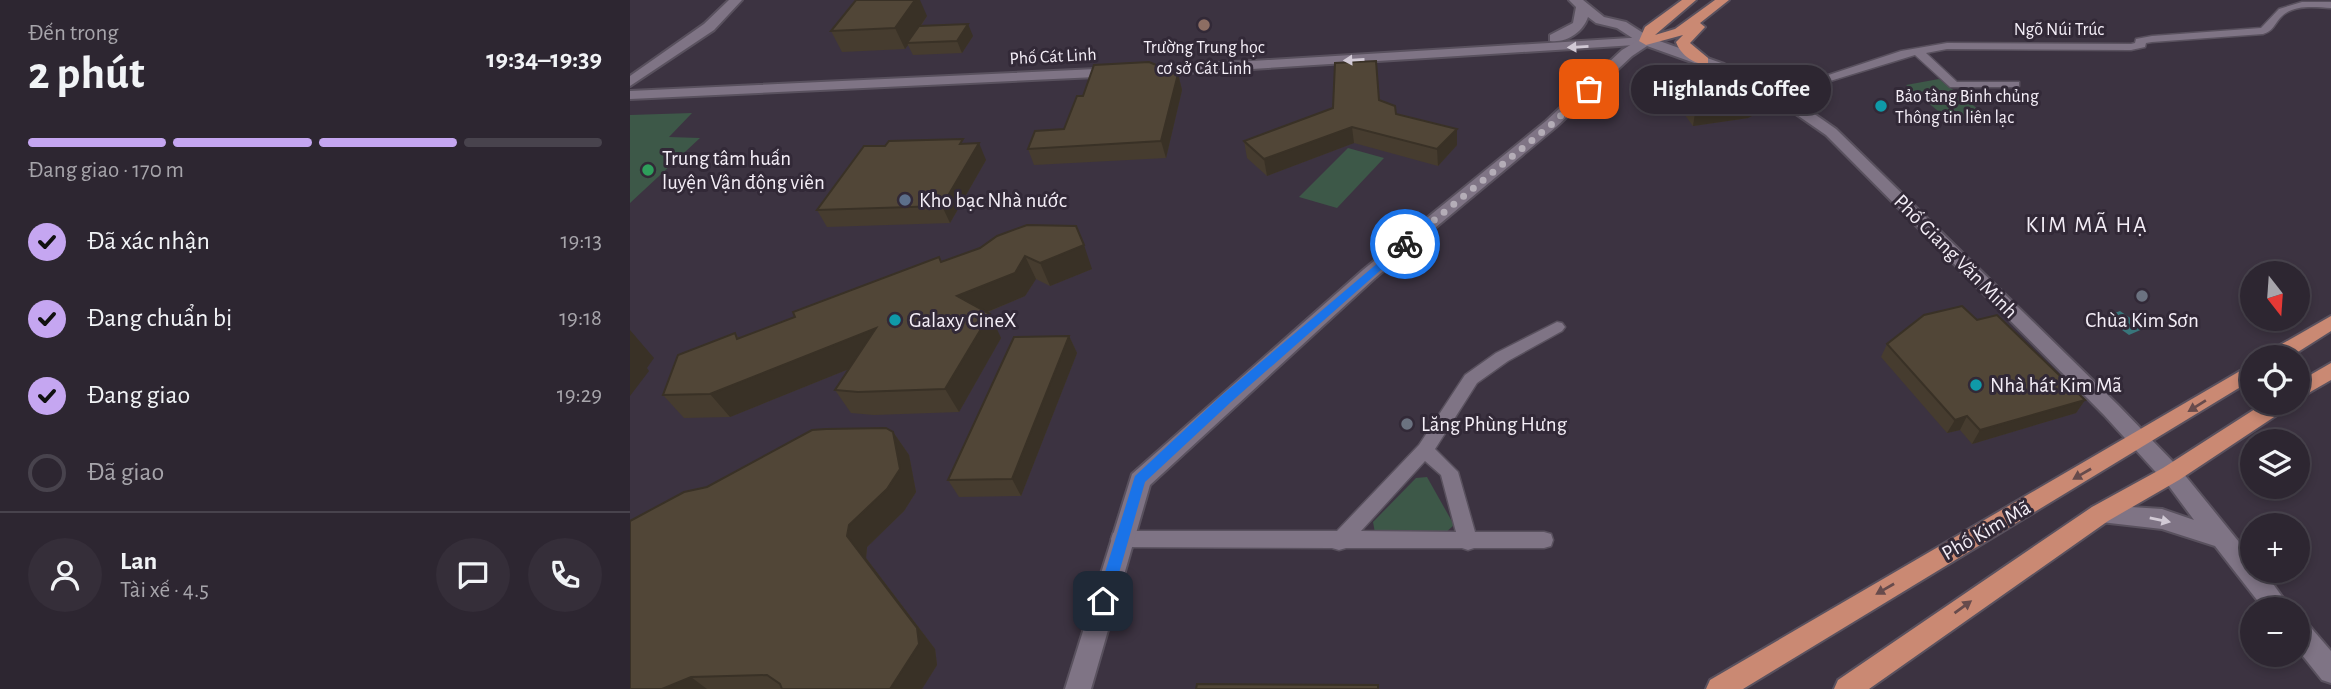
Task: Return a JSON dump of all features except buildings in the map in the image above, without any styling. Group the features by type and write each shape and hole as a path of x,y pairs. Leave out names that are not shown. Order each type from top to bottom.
{"main road":[{"path":"1690,0 1659,22 1647,34 1646,41 1680,32 1723,0"},
{"path":"1703,17 1700,27 1683,42 1685,48 1703,61"},
{"path":"2294,345 2331,322"},
{"path":"2310,384 2331,370"},
{"name":"Phố Kim Mã","path":"1718,689 2240,378"},
{"path":"1847,689 2100,514 2171,474 2262,415"}],"street":[{"path":"630,84 709,27 736,0"},
{"path":"1078,689 1135,488 1147,471 1369,274 1552,124 1627,54 1646,41 1623,27 1600,20 1583,2"},
{"path":"1555,38 1579,26 1583,17 1583,2"},
{"name":"Ngõ Núi Trúc","path":"1777,94 1918,51 1947,46 2131,47 2141,45 2140,41 2263,31 2270,28 2279,13 2300,5 2331,5"},
{"path":"1623,27 1659,22"},
{"name":"Phố Cát Linh","path":"630,95 1646,41"},
{"name":"Phố Giang Văn Minh","path":"1646,41 1703,61 1777,94 1831,132 2140,440 2171,474 2218,537 2269,597"},
{"path":"1918,51 1954,85 2015,84"},
{"name":"Phố Cát Linh","path":"630,84 1067,70"},
{"path":"1339,542 1425,450 1471,379 1502,357 1557,327"},
{"path":"1425,450 1449,472 1468,542"},
{"path":"2100,514 2162,519 2218,537"},
{"path":"1120,539 1339,542 1544,540"},
{"path":"2310,646 2331,671"}],"shaded area":[{"path":"1939,79 1987,116 1953,123 1906,85"},
{"name":"Trung tâm huấn luyện Vận động viên","path":"692,113 669,137 700,138 630,203 630,115"},
{"path":"1348,148 1384,158 1337,208 1299,197"},
{"path":"2120,311 2145,328 2129,335 2104,317"},
{"path":"1427,477 1454,525 1444,534 1375,533 1373,522 1416,478"}],"way so far":[{"path":"1405,244 1552,124 1589,89"}],"place":[{"name":"Trường Trung học cơ sở Cát Linh","path":"1204,25"},
{"name":"Highlands Coffee","path":"1589,89"},
{"name":"Bảo tàng Binh chủng Thông tin liên lạc","path":"1881,106"},
{"name":"Trung tâm huấn luyện Vận động viên","path":"648,170"},
{"name":"Kho bạc Nhà nước","path":"905,200"},
{"name":"Chùa Kim Sơn","path":"2142,296"},
{"name":"Galaxy CineX","path":"895,320"},
{"name":"Nhà hát Kim Mã","path":"1976,385"},
{"name":"Lăng Phùng Hưng","path":"1407,424"}],"district":[{"name":"KIM MÃ HẠ","path":"2087,224"}],"route":[{"path":"1103,601 1135,488 1147,471 1405,244"}]}
